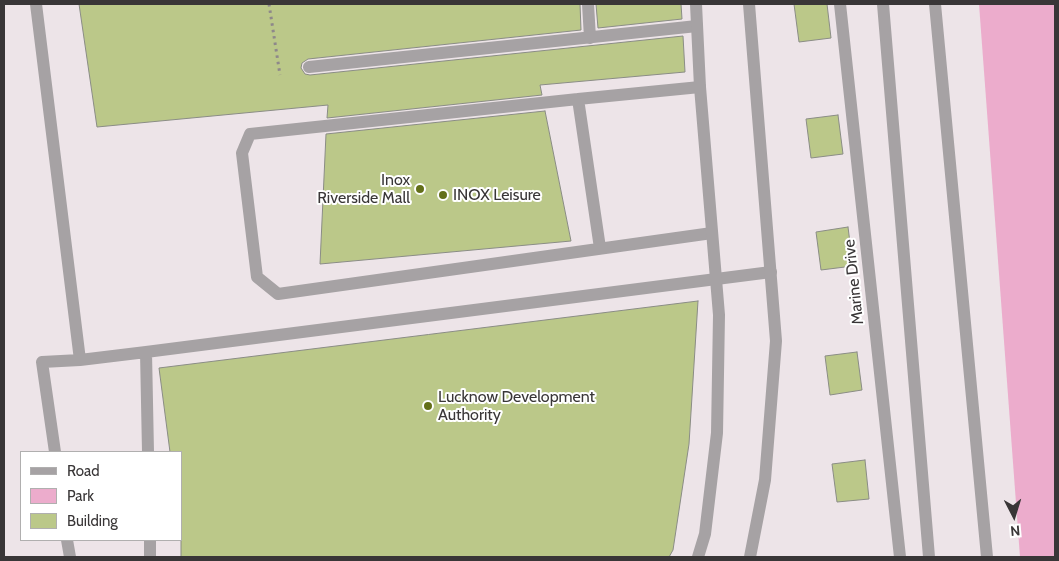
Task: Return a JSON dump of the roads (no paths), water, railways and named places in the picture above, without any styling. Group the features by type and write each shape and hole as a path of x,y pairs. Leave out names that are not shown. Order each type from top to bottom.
{"street":[{"path":"36,4 80,360"},
{"path":"588,4 590,38"},
{"path":"696,4 700,87 719,315 717,433 706,534 698,557"},
{"path":"749,4 776,341 765,480 750,557"},
{"name":"Marine Drive","path":"840,4 900,557"},
{"path":"883,4 929,557"},
{"path":"936,4 987,557"},
{"path":"310,67 697,26"},
{"path":"700,87 250,134 242,153 257,277 278,294 712,234"},
{"path":"578,99 600,248"},
{"path":"55,451 42,362 80,360 146,352 771,272"},
{"path":"146,352 148,451"},
{"path":"67,541 70,557"},
{"path":"150,541 150,557"}],"place":[{"name":"Inox Riverside Mall","path":"420,189"},
{"name":"INOX Leisure","path":"443,195"},
{"name":"Lucknow Development Authority","path":"428,406"}]}
